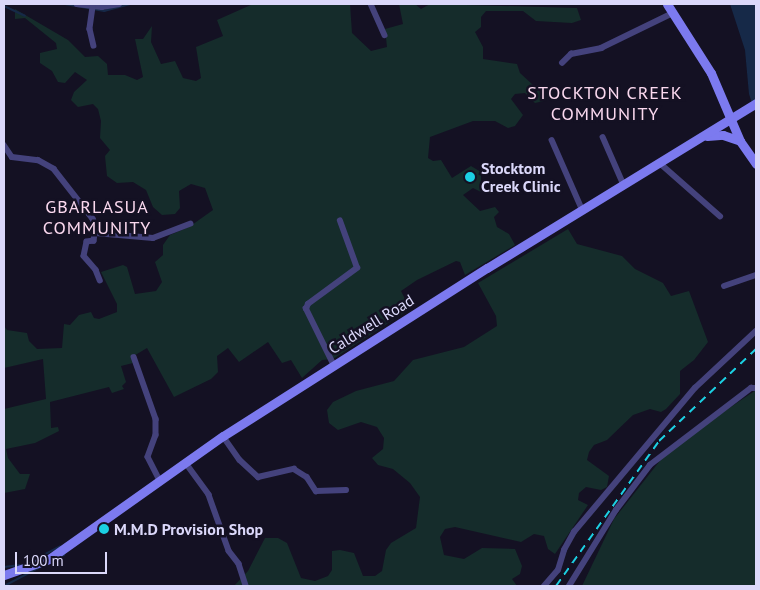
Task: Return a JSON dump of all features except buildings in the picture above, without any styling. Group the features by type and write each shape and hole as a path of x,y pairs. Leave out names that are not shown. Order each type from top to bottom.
{"main road":[{"path":"667,4 711,73 740,141 756,164"},
{"name":"Caldwell Road","path":"4,581 8,575 49,559 161,482 223,436 624,185 661,164 754,104"},
{"path":"703,137 716,134 740,141"}],"street":[{"path":"77,4 93,7 119,4"},
{"path":"372,4 385,35"},
{"path":"93,7 90,29 94,46"},
{"path":"562,64 571,54 601,48 672,13"},
{"path":"602,137 624,185"},
{"path":"552,140 583,211"},
{"path":"4,145 12,157 38,160 54,169 93,219 96,233 94,242 88,242 84,256 96,270 100,280"},
{"path":"661,164 720,216"},
{"path":"334,366 306,309 308,304 357,268 340,221"},
{"path":"96,233 153,238 190,224"},
{"path":"724,286 756,275"},
{"path":"544,586 558,570 564,550 574,532 695,388 756,331"},
{"path":"134,357 156,419 156,435 148,457 161,482"},
{"path":"570,586 616,510 650,465 752,388 756,388"},
{"path":"223,436 240,460 258,477 294,470 307,477 316,492 346,490"},
{"path":"186,463 214,503 229,552 239,564 246,586"}],"green space":[{"path":"253,4 350,4 352,33 371,51 387,47 385,29 403,24 399,4 415,4 421,9 430,4 577,8 581,20 572,23 536,21 523,11 486,11 481,17 481,27 475,32 483,47 483,59 517,64 520,73 546,97 544,101 535,103 525,93 515,94 511,99 523,115 515,126 508,128 495,121 473,121 430,137 428,158 433,161 441,160 452,178 471,166 481,172 481,182 485,194 473,188 463,195 480,211 495,207 499,212 494,217 497,227 509,234 515,245 465,275 460,262 456,261 417,280 401,291 410,309 333,359 322,360 302,378 291,360 282,363 268,342 239,362 228,348 217,356 218,372 211,379 174,397 147,348 132,357 133,363 121,366 126,382 122,386 124,389 112,393 109,387 50,402 51,428 58,427 59,431 35,443 6,449 8,458 20,474 30,474 25,489 4,493 4,409 46,399 43,359 4,368 4,326 7,330 27,333 29,341 37,349 62,348 64,324 70,325 79,315 91,312 94,318 99,319 117,312 117,304 101,272 123,265 127,267 135,294 156,291 162,282 155,262 163,255 163,245 170,235 189,227 213,210 205,188 191,184 179,191 180,208 175,214 162,215 153,207 146,190 133,182 117,183 107,176 105,156 110,150 100,138 101,121 98,109 93,104 78,107 71,100 74,92 87,80 75,72 65,83 58,82 52,71 40,63 40,53 57,49 56,43 25,18 15,19 15,9 68,40 85,57 98,56 107,64 108,75 125,75 137,80 143,77 135,39 143,39 152,26 151,42 161,64 175,61 183,78 196,81 201,78 196,47 223,36 217,20"},
{"path":"568,229 577,244 622,256 635,269 663,283 671,296 689,291 708,342 694,360 680,371 680,394 666,409 661,412 650,409 633,415 607,440 594,445 589,452 587,460 609,476 607,487 601,490 586,487 579,493 578,500 588,505 555,554 548,549 544,536 534,534 521,542 455,527 445,529 440,537 444,555 464,559 482,548 515,549 522,566 520,574 512,579 517,586 234,586 248,571 265,538 278,538 287,543 301,578 315,581 328,576 332,570 332,551 340,550 354,553 363,576 375,576 382,571 386,550 391,543 416,528 420,497 410,483 393,469 378,465 372,458 383,449 384,438 377,427 361,422 338,430 329,423 327,410 333,402 356,391 394,381 413,360 464,347 497,326 496,316 478,283"},
{"path":"756,390 756,586 582,586 614,519 670,448"}],"water":[{"path":"730,4 756,4 756,115 749,94 745,50"}],"waterway":[{"path":"65,4 104,11 131,4"},
{"path":"4,6 25,16"},
{"path":"36,559 60,546"},
{"path":"57,558 64,555"},
{"path":"4,567 20,565"},
{"path":"4,586 44,565"}],"railway":[{"path":"556,586 659,441 756,349"}],"place":[{"name":"Stocktom Creek Clinic","path":"470,177"},
{"name":"M.M.D Provision Shop","path":"104,529"}],"district":[{"name":"STOCKTON CREEK COMMUNITY","path":"605,104"},
{"name":"GBARLASUA COMMUNITY","path":"97,218"}]}
